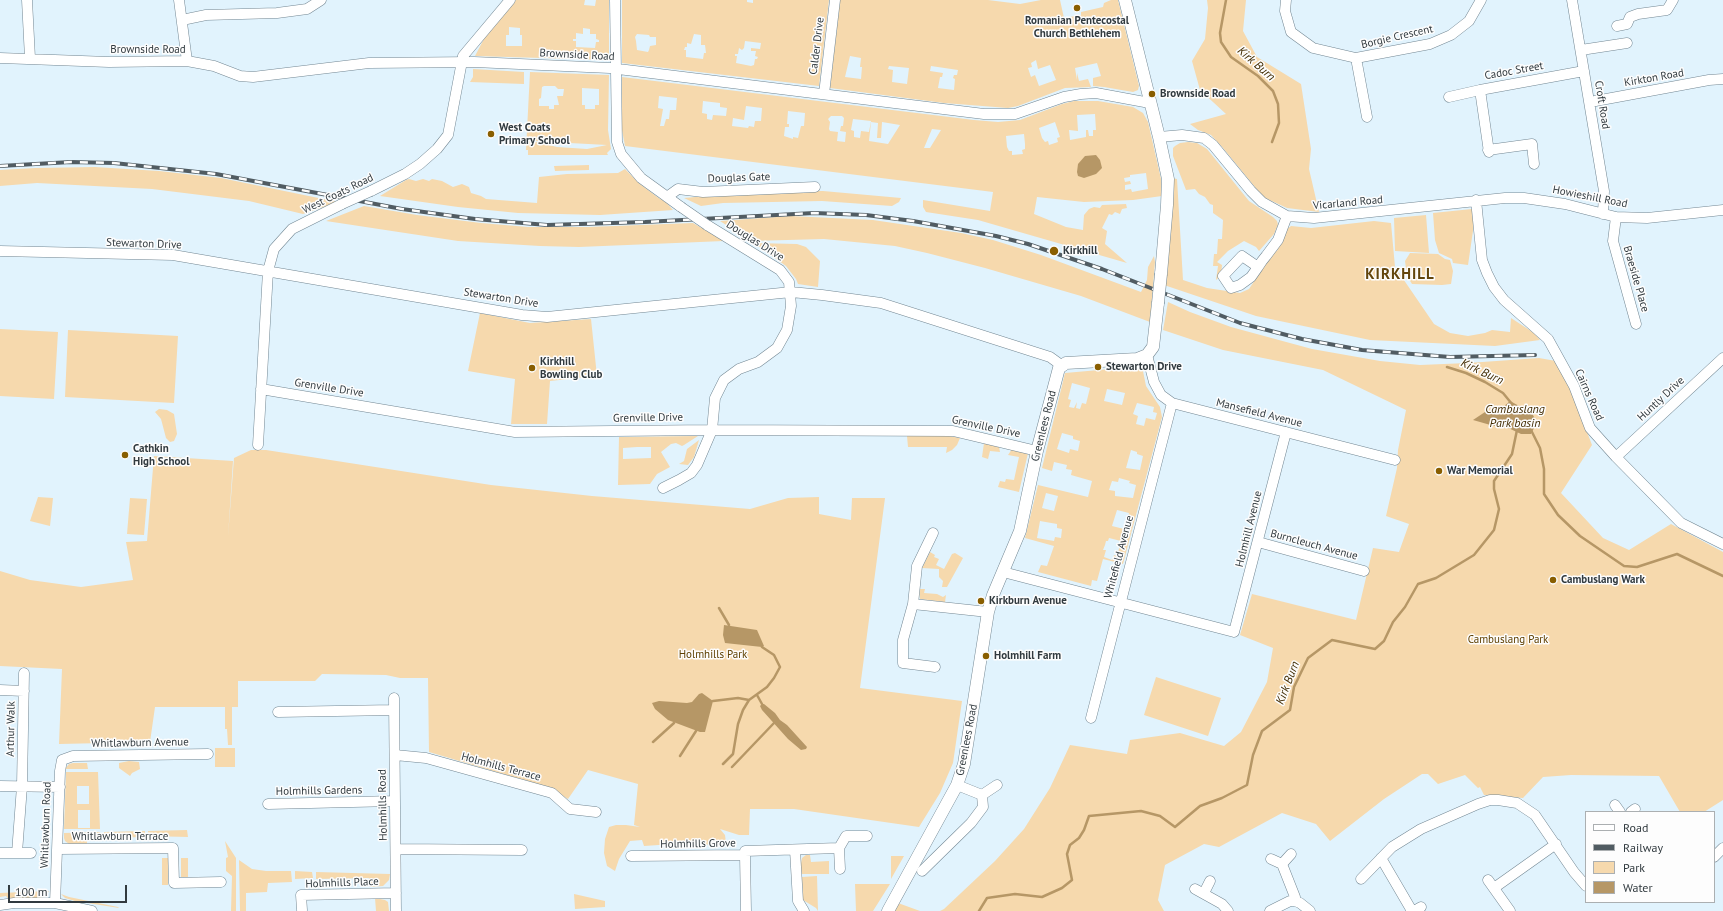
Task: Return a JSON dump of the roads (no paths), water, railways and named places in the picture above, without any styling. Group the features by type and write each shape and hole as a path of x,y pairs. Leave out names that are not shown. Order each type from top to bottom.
{"main road":[{"path":"1061,366 1066,362 1137,359 1147,355 1153,347 1168,189 1166,166 1125,0"},
{"name":"Greenlees Road","path":"888,911 957,785 964,764 988,612 1020,531 1037,450 1057,372 1061,366"}],"street":[{"path":"27,0 30,58"},
{"path":"179,0 187,61"},
{"path":"182,20 206,15 278,13 307,9 321,0"},
{"name":"West Coats Road","path":"258,445 268,271 274,249 292,229 405,174 420,164 437,149 448,135 463,56 473,42 510,0"},
{"name":"Douglas Drive","path":"615,0 616,142 622,154 641,178 707,225 780,270 790,282 791,292 791,306 787,330 777,348 758,362 739,370 724,380 715,398 712,430 697,464 691,472 663,488"},
{"name":"Calder Drive","path":"824,94 835,0"},
{"name":"Borgie Crescent","path":"1286,0 1285,11 1292,32 1313,48 1356,58 1430,44 1451,35 1469,21 1481,0"},
{"name":"Croft Road","path":"1572,0 1604,191 1603,214"},
{"path":"1617,26 1627,24 1630,17 1638,14 1666,10 1672,0"},
{"path":"1581,50 1626,43"},
{"name":"Brownside Road","path":"0,58 109,62 187,61 214,66 240,76 253,77 369,63 461,62 615,69 984,114 1015,114 1064,97 1096,93 1150,103"},
{"path":"1356,58 1367,117"},
{"name":"Cadoc Street","path":"1449,97 1584,71"},
{"name":"Kirkton Road","path":"1590,102 1709,80 1723,79"},
{"path":"1480,90 1489,151 1532,144 1534,164"},
{"name":"Vicarland Road","path":"1159,137 1182,135 1204,138 1213,145 1262,202 1287,216 1314,218 1413,209 1476,200"},
{"name":"Douglas Gate","path":"667,197 678,189 703,192 815,188"},
{"name":"Howieshill Road","path":"1476,200 1524,198 1565,204 1616,217 1646,218 1723,210"},
{"name":"Cairns Road","path":"1476,200 1482,260 1494,287 1504,300 1548,339 1574,386 1590,428 1616,457 1681,523 1723,544"},
{"path":"1258,267 1278,240 1287,216"},
{"name":"Braeside Place","path":"1616,217 1613,241 1636,324"},
{"name":"Stewarton Drive","path":"0,251 173,256 522,315 547,317 791,292 881,303 1050,357 1061,366"},
{"name":"Mansefield Avenue","path":"1147,355 1154,382 1161,395 1172,403 1395,460"},
{"name":"Huntly Drive","path":"1616,457 1723,358"},
{"name":"Grenville Drive","path":"261,389 515,432 712,430 953,431 1037,450"},
{"name":"Whitefield Avenue","path":"1092,718 1120,602 1172,403"},
{"name":"Holmhill Avenue","path":"1120,602 1234,632 1286,432"},
{"path":"933,533 917,566 913,604 903,640 903,663 935,668"},
{"name":"Burncleuch Avenue","path":"1258,542 1364,571"},
{"path":"1003,572 1120,602"},
{"path":"913,604 988,612"},
{"name":"Arthur Walk","path":"17,853 22,786 24,673"},
{"path":"0,690 24,691"},
{"name":"Holmhills Road","path":"394,698 396,911"},
{"path":"278,712 394,710"},
{"name":"Whitlawburn Avenue","path":"73,756 208,754"},
{"name":"Holmhills Terrace","path":"395,755 426,758 552,793 570,809 596,812"},
{"name":"Whitlawburn Road","path":"55,903 60,771 62,760 73,756"},
{"path":"957,785 982,795"},
{"path":"982,795 997,785"},
{"path":"0,786 60,787"},
{"path":"922,871 971,824 983,807 982,795"},
{"path":"1361,879 1392,847 1422,829 1490,800 1517,803 1535,815 1574,872 1585,885"},
{"name":"Holmhills Gardens","path":"268,804 395,801"},
{"path":"840,869 839,848 846,836 867,836"},
{"path":"1510,911 1491,884 1556,844"},
{"name":"Whitlawburn Terrace","path":"58,849 173,848 174,883 221,882"},
{"path":"804,911 798,901 795,850 839,848"},
{"path":"1715,856 1723,848"},
{"path":"396,849 522,850"},
{"name":"Holmhills Grove","path":"631,856 744,855 745,851 795,850"},
{"path":"0,853 31,853"},
{"path":"1282,864 1291,854"},
{"path":"744,855 746,911"},
{"path":"1381,858 1416,910"},
{"path":"1271,859 1282,864 1295,897 1295,901"},
{"path":"1210,881 1200,891 1222,904 1228,911"},
{"name":"Holmhills Place","path":"302,910 301,895 396,893"},
{"path":"1270,911 1295,901 1310,911"},
{"path":"0,904 55,903 92,911"}],"water":[{"path":"1096,155 1100,160 1102,168 1096,174 1084,178 1078,176 1078,164 1085,156"},
{"name":"Cambuslang Park basin","path":"1510,401 1532,413 1535,419 1535,426 1531,434 1521,434 1502,425 1494,426 1473,420 1485,412 1502,408"},
{"path":"724,625 757,630 764,646 725,643 723,635"},
{"path":"702,693 713,701 705,732 700,732 668,720 655,709 652,703 659,701 692,702 699,694"},
{"path":"762,704 775,713 780,720 787,725 807,747 806,749 801,750 788,739 762,710 760,706"}],"waterway":[{"name":"Kirk Burn","path":"1226,0 1220,33 1221,42 1231,57 1258,76 1273,91 1278,104 1279,123 1272,142"},
{"name":"Kirk Burn","path":"1447,367 1466,373 1485,382 1503,393 1512,404"},
{"name":"Kirk Burn","path":"979,911 987,898 1015,894 1042,897 1062,888 1072,880 1067,854 1070,845 1079,838 1084,830 1089,816 1141,811 1160,816 1175,827 1200,806 1222,798 1247,785 1253,755 1262,731 1290,710 1294,687 1308,658 1332,640 1375,649 1384,641 1393,622 1405,607 1418,584 1436,578 1474,555 1494,530 1499,509 1494,489 1494,481 1512,454 1517,430"},
{"path":"1531,430 1540,448 1544,469 1544,494 1558,515 1580,536 1624,566 1637,567 1677,554 1723,576"},
{"path":"719,608 729,625"},
{"path":"713,701 738,698 749,700 767,687 780,667 774,655 762,647"},
{"path":"757,695 762,704"},
{"path":"723,764 733,754 738,724 743,710 749,700"},
{"path":"653,742 674,723"},
{"path":"732,767 774,723"},
{"path":"680,756 696,731"}],"railway":[{"path":"0,166 71,162 114,163 216,174 402,209 475,219 547,225 645,222 814,213 866,215 913,221 996,236 1028,244 1102,269 1240,323 1302,339 1362,350 1450,357 1535,355"}],"place":[{"name":"Romanian Pentecostal Church Bethlehem","path":"1077,8"},
{"name":"Brownside Road","path":"1152,94"},
{"name":"West Coats Primary School","path":"491,134"},
{"name":"Kirkhill","path":"1054,251"},
{"name":"Stewarton Drive","path":"1098,367"},
{"name":"Kirkhill Bowling Club","path":"532,368"},
{"name":"Cathkin High School","path":"125,455"},
{"name":"War Memorial","path":"1439,471"},
{"name":"Cambuslang Wark","path":"1553,580"},
{"name":"Kirkburn Avenue","path":"981,601"},
{"name":"Holmhill Farm","path":"986,656"}],"district":[{"name":"KIRKHILL","path":"1400,275"}],"park label":[{"name":"Cambuslang Park","path":"1508,640"},
{"name":"Holmhills Park","path":"713,655"}]}
